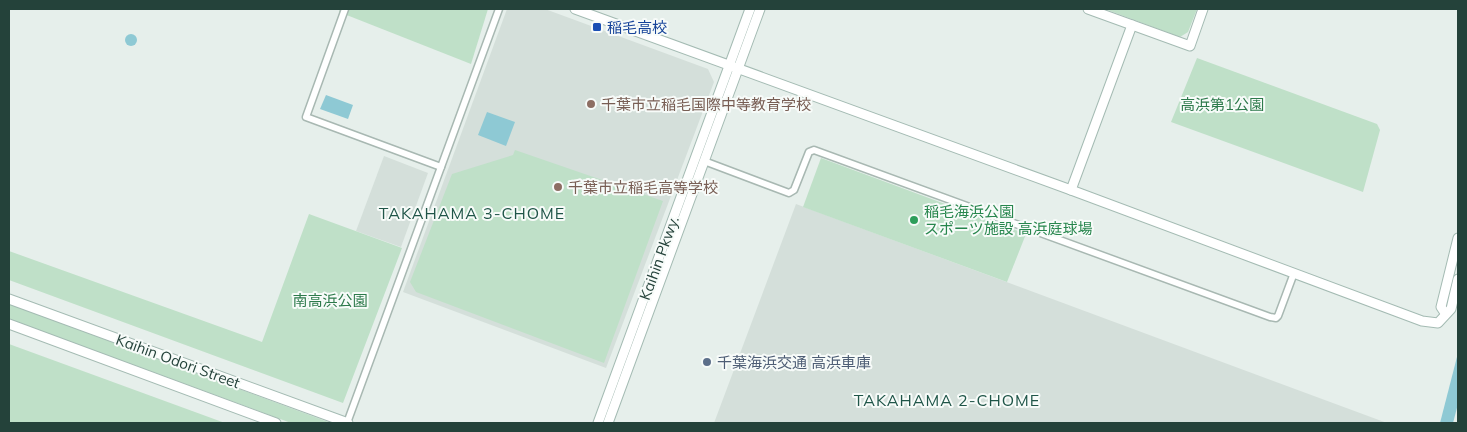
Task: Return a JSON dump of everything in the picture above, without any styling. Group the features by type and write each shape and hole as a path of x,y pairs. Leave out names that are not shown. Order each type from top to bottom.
{"street":[{"path":"345,9 306,117 441,167"},
{"path":"347,423 499,9"},
{"path":"575,9 1071,190 1422,321 1438,323 1443,319 1445,313 1451,309 1458,279"},
{"name":"Kaihin Pkwy.","path":"608,423 704,161 734,68 750,9"},
{"name":"Kaihin Pkwy.","path":"598,423 734,68 760,9"},
{"path":"1088,9 1190,46 1203,9"},
{"path":"1071,190 1132,25"},
{"path":"704,161 789,193 794,190 808,152 814,150 1270,318 1278,316 1294,273"},
{"path":"1445,313 1441,306 1458,238"},
{"name":"Kaihin Odori Street","path":"9,299 347,423"},
{"name":"Kaihin Odori Street","path":"9,324 276,423"}],"shaded area":[{"name":"千葉市立稲毛高等学校","path":"507,9 545,9 708,69 714,82 606,368 403,292"},
{"path":"384,156 428,173 401,247 356,231"},
{"path":"796,204 1387,423 714,423"}],"green space":[{"path":"340,9 488,9 471,64 339,12"},
{"path":"1105,9 1197,9 1188,32 1180,37"},
{"name":"高浜第1公園","path":"1197,58 1377,124 1380,130 1363,192 1171,122"},
{"path":"515,150 663,201 604,363 416,292 410,282 452,174 513,155"},
{"name":"稲毛海浜公園 スポーツ施設 高浜庭球場","path":"821,158 1026,234 1007,282 803,207"},
{"name":"南高浜公園","path":"309,214 402,248 343,403 9,280 9,251 262,342"},
{"path":"9,304 331,423 291,423 9,319"},
{"path":"9,344 225,423 9,423"}],"water":[{"path":"129,34 133,34 137,40 133,46 129,46 125,42 125,38"},
{"path":"326,95 353,105 348,119 320,109"},
{"path":"487,112 515,122 506,146 478,135"},
{"path":"1458,353 1458,404 1453,423 1440,423"}],"place":[{"name":"稲毛高校","path":"597,27"},
{"name":"千葉市立稲毛国際中等教育学校","path":"591,104"},
{"name":"千葉市立稲毛高等学校","path":"558,187"},
{"name":"稲毛海浜公園 スポーツ施設 高浜庭球場","path":"914,220"},
{"name":"千葉海浜交通 高浜車庫","path":"707,362"}],"district":[{"name":"TAKAHAMA 3-CHOME","path":"472,213"},
{"name":"TAKAHAMA 2-CHOME","path":"947,400"}]}
